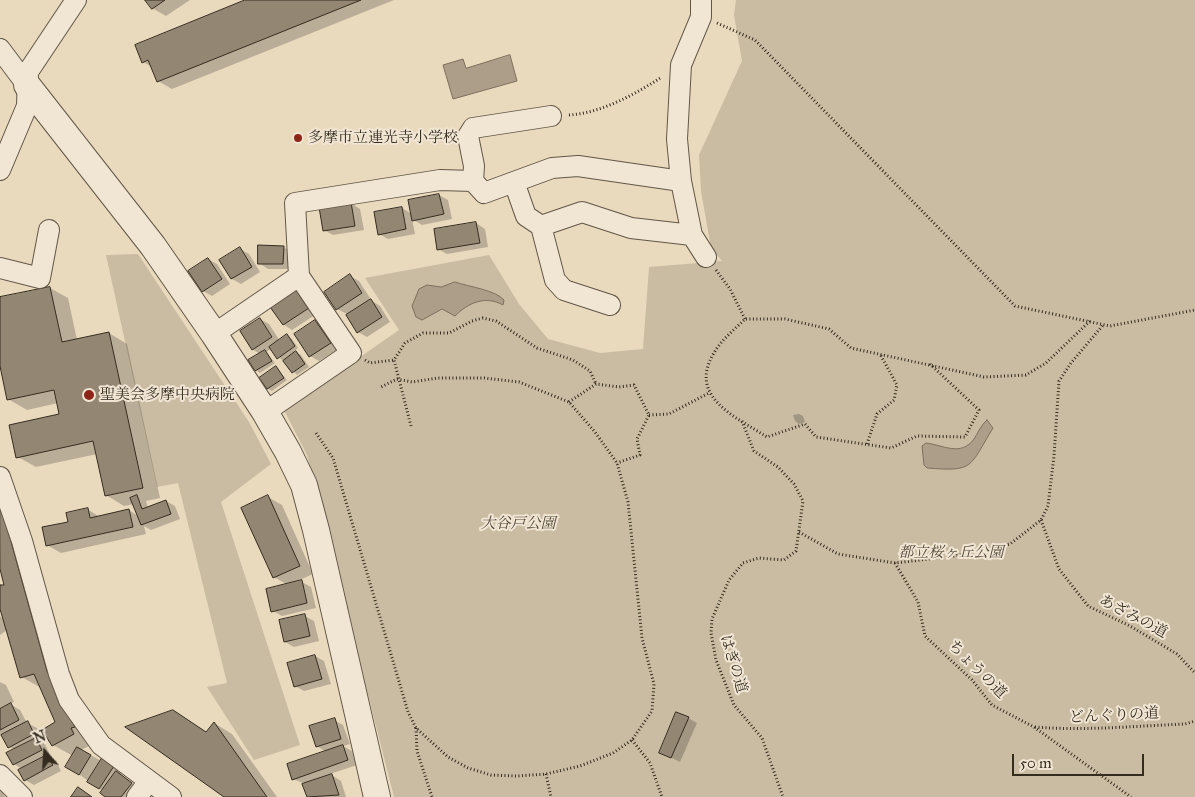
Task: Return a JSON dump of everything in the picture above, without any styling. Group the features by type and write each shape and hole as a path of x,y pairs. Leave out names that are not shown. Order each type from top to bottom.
{"street":[{"path":"14,77 28,72 76,0"},
{"path":"701,8 681,65 677,139 681,181 692,235 706,258"},
{"path":"0,49 27,106 0,170"},
{"path":"14,77 153,246 265,412 304,485 377,797"},
{"path":"472,182 474,166 468,136 473,128 551,116"},
{"path":"265,412 351,353 299,276 295,203 440,180 472,182 484,193 552,168 578,166 681,181"},
{"path":"514,182 526,216 541,226 555,280 564,290 610,305"},
{"path":"541,226 582,212 631,228 692,235"},
{"path":"0,268 40,278 49,230"},
{"path":"214,334 299,276"},
{"path":"0,477 22,540 59,674 69,700 101,746 143,789 170,797"},
{"path":"0,775 22,797"}],"path":[{"path":"701,8 755,40 1015,306 1110,326 1195,310"},
{"path":"551,116 576,114 614,102 638,92 681,65"},
{"path":"706,258 730,289 745,319"},
{"path":"411,426 394,360 405,343 423,333 449,333 472,321 484,318 496,321 537,348 573,360 590,371 596,384"},
{"path":"930,364 979,410 965,437 917,436 891,448 816,437 805,424 767,437 723,408 708,393 705,372 714,352 745,319 785,318 829,329 851,348 930,364 984,377 1026,374 1046,363 1090,322"},
{"path":"799,532 838,554 894,563 954,556 1010,544 1041,520 1048,506 1054,456 1059,381 1071,363 1104,324"},
{"path":"351,353 370,363 394,360"},
{"path":"867,444 877,414 894,400 897,385 880,354"},
{"path":"381,387 398,379 412,382 438,378 484,378 519,382 570,402 617,463 628,502 642,638 654,684 652,711 632,740 613,753 580,766 546,774 491,775 468,768 448,757 416,728"},
{"path":"570,402 596,384 619,387 634,385 649,415"},
{"path":"649,415 669,414 708,393"},
{"path":"617,463 640,455 637,439 649,415"},
{"name":"はぎの道","path":"742,421 754,451 778,467 794,484 803,501 799,532 796,551 784,560 759,558 743,563 729,580 712,619 711,633 716,660 734,705 762,738 783,797"},
{"path":"316,433 333,458 405,702 416,728 417,751 432,797"},
{"name":"あざみの道","path":"1041,520 1059,569 1088,606 1130,626 1177,654 1195,673"},
{"name":"ちょうの道","path":"894,563 918,602 925,636 966,674 992,705 1034,727 1131,797"},
{"name":"どんぐりの道","path":"1034,727 1066,730 1114,729 1185,724 1195,721"},
{"path":"632,740 650,763 662,797"},
{"path":"546,774 551,797"}],"green space":[{"path":"736,0 1195,0 1195,797 394,797 307,455 284,410 399,330 365,278 489,255 519,304 548,339 600,353 643,349 649,267 722,261 711,248 701,191 699,155 742,61 734,15"},
{"path":"138,254 249,422 271,464 221,502 300,745 254,760 207,687 227,683 178,483 157,487 106,255"}],"shaded area":[{"path":"510,55 517,81 453,99 443,65 463,59 466,68"},
{"path":"455,282 495,294 504,300 503,305 496,302 483,301 465,307 455,316 442,309 422,320 416,317 412,306 419,289 427,285 441,287"},
{"path":"987,420 993,428 969,464 954,469 927,468 924,465 922,446 926,443 958,449 963,448 974,439"}],"building":[{"path":"145,0 165,0 152,9"},
{"path":"245,0 361,0 157,82 148,60 142,63 135,45"},
{"path":"439,194 444,214 412,221 408,200"},
{"path":"351,202 355,226 323,231 319,207"},
{"path":"402,207 406,229 378,235 374,212"},
{"path":"476,222 480,243 437,250 434,229"},
{"path":"258,245 284,246 283,264 258,264"},
{"path":"240,247 252,267 231,279 219,260"},
{"path":"208,258 222,279 202,292 188,271"},
{"path":"350,274 362,293 336,310 324,292"},
{"name":"聖美会多摩中央病院","path":"50,287 62,342 109,332 143,488 105,496 93,441 16,458 9,425 59,414 54,390 7,400 0,366 0,297"},
{"path":"297,289 309,308 283,325 270,307"},
{"path":"371,299 382,317 357,333 346,315"},
{"path":"260,318 272,337 252,350 240,331"},
{"path":"315,320 331,343 309,357 294,334"},
{"path":"287,334 295,346 277,359 269,347"},
{"path":"265,350 272,361 255,371 248,360"},
{"path":"296,351 305,364 292,373 283,361"},
{"path":"276,366 284,378 267,389 259,378"},
{"path":"137,495 142,509 166,500 171,514 141,525 130,498"},
{"path":"268,495 300,566 273,578 241,508"},
{"path":"0,508 2,509 47,671 75,727 71,728 74,734 52,746 42,730 55,722 34,674 20,678 0,609 0,585 4,585 0,569"},
{"path":"88,508 90,518 129,509 133,527 46,546 42,527 68,522 66,513"},
{"path":"302,580 307,603 271,612 266,589"},
{"path":"305,614 310,636 284,642 279,620"},
{"path":"315,655 322,679 294,687 287,663"},
{"path":"11,703 19,720 0,730 0,709"},
{"path":"173,710 206,732 214,722 267,797 224,797 125,727"},
{"path":"676,712 689,717 671,758 659,753"},
{"path":"335,718 341,739 316,747 309,726"},
{"path":"28,721 34,734 8,748 1,735"},
{"path":"36,738 42,750 13,765 6,753"},
{"path":"343,745 348,760 292,780 287,764"},
{"path":"77,747 91,755 79,775 65,767"},
{"path":"47,755 53,765 24,781 18,770"},
{"path":"102,758 114,766 99,789 87,782"},
{"path":"116,771 132,783 121,797 105,797 100,793"},
{"path":"332,774 339,795 307,797 302,784"},
{"path":"78,787 92,797 71,797"}],"place":[{"name":"多摩市立連光寺小学校","path":"298,138"},
{"name":"聖美会多摩中央病院","path":"89,395"}],"park label":[{"name":"大谷戸公園","path":"518,524"},
{"name":"都立桜ヶ丘公園","path":"951,553"}]}
